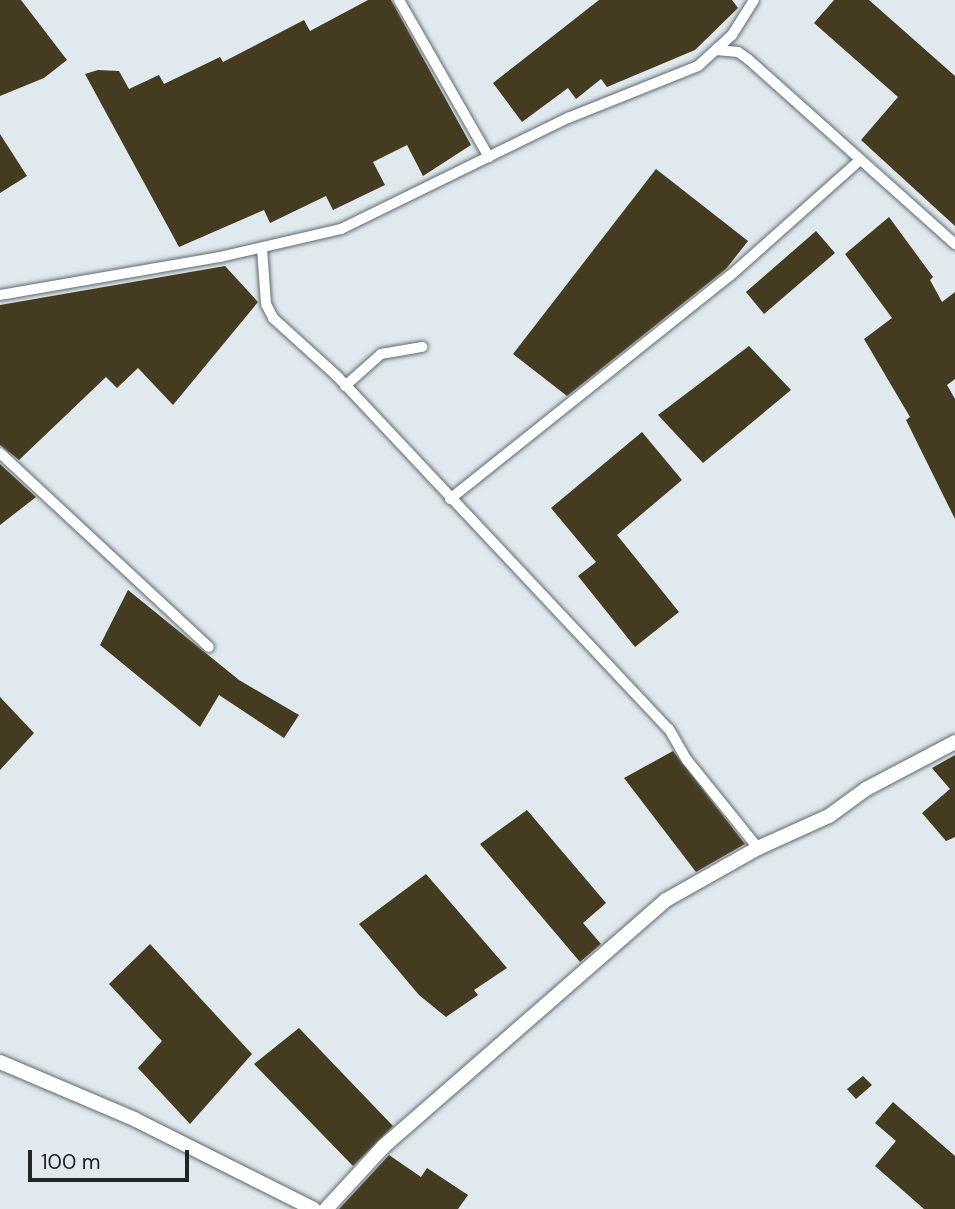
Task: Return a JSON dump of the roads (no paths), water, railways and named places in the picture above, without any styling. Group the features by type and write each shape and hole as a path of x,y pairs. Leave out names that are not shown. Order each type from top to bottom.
{"street":[{"path":"399,0 489,157"},
{"path":"0,295 262,248 341,229 568,118 698,66 732,35 754,0"},
{"path":"716,50 738,52 748,59 955,244"},
{"path":"450,499 731,275 860,160"},
{"path":"262,248 266,304 273,318 345,386 669,729 687,760 758,848"},
{"path":"345,386 381,354 422,347"},
{"path":"0,453 209,647"},
{"path":"326,1209 384,1146 666,900 758,848 829,816 866,789 955,742"},
{"path":"0,1062 134,1119 314,1209"}]}
